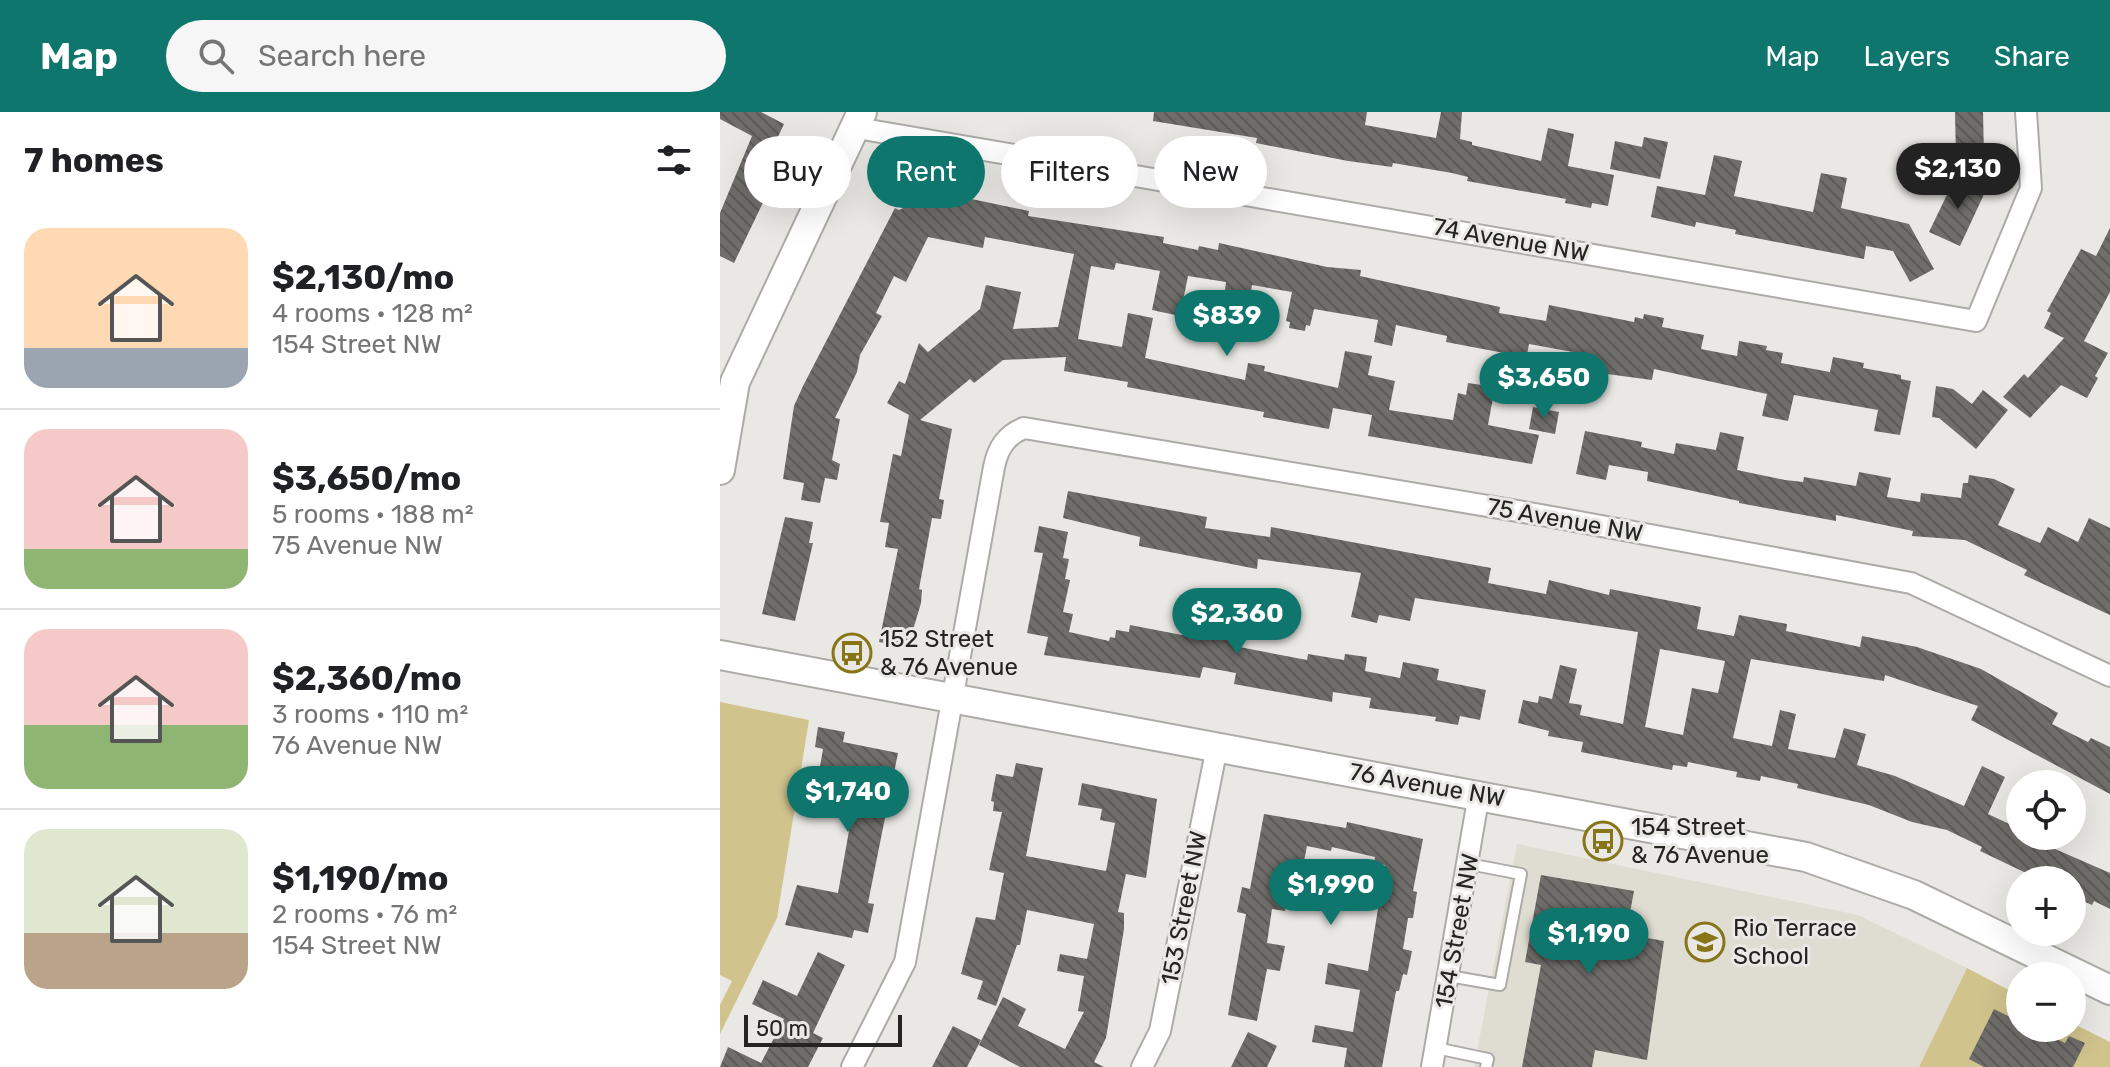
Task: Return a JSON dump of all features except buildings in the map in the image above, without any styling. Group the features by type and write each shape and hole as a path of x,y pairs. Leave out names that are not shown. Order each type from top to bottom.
{"street":[{"name":"74 Avenue NW","path":"860,120 1976,321 2031,188 2026,112"},
{"path":"720,470 728,378 860,120"},
{"name":"75 Avenue NW","path":"952,698 994,467 1006,439 1013,432 1033,427 1911,583 2110,676"},
{"name":"76 Avenue NW","path":"720,655 1479,794 1832,864 1914,895 2110,990"},
{"path":"852,1067 905,962 952,698"},
{"name":"153 Street NW","path":"1142,1067 1160,1031 1217,747"},
{"name":"154 Street NW","path":"1434,1057 1479,794"}],"lane":[{"path":"1449,976 1500,985 1521,874 1469,864"},
{"path":"1434,1057 1488,1059 1486,1067"}],"shaded area":[{"path":"720,702 809,720 777,918 720,1034 720,1005 732,981 720,975"},
{"name":"Rio Terrace School","path":"1517,844 1858,915 1967,968 1919,1067 1474,1067"},
{"path":"1967,968 2006,989 2006,1042 2086,1042 2086,1030 2110,1042 2110,1067 1919,1067"}],"place":[{"name":"152 Street & 76 Avenue","path":"852,653"},
{"name":"154 Street & 76 Avenue","path":"1603,841"},
{"name":"Rio Terrace School","path":"1705,942"}]}
